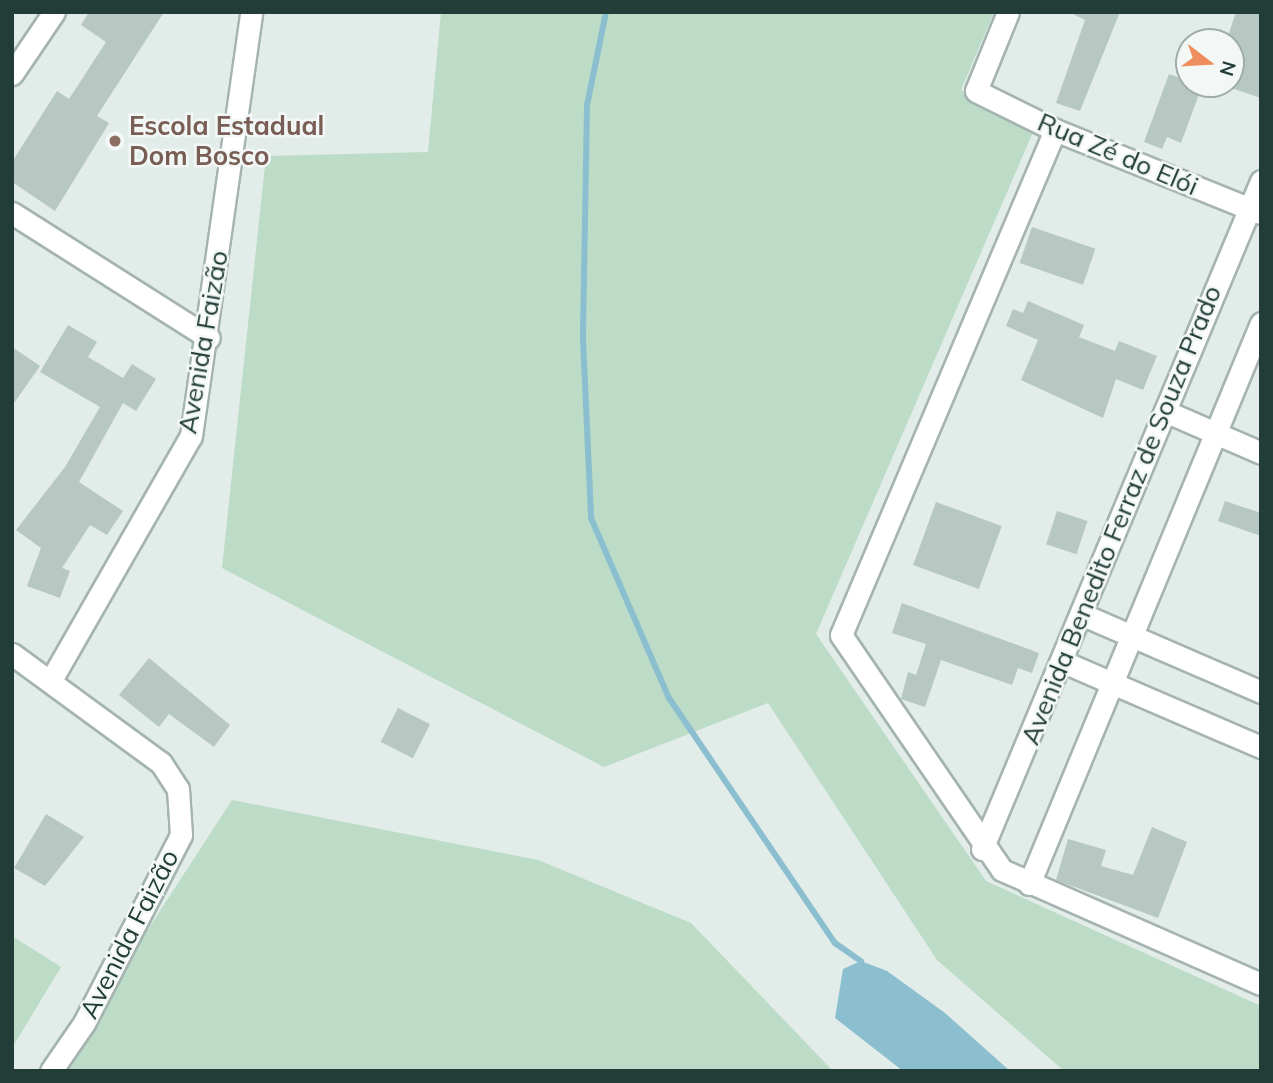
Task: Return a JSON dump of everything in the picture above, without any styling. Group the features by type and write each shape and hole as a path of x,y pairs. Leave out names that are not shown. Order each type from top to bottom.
{"street":[{"path":"12,74 54,12"},
{"name":"Avenida Faizão","path":"51,1071 84,1023 181,835 178,789 161,763 51,680 191,436 209,338 251,12"},
{"name":"Rua Zé do Elói","path":"1008,12 976,91 1055,130 1254,210"},
{"path":"1055,130 841,635 982,849 1002,870 1261,984"},
{"name":"Avenida Benedito Ferraz de Souza Prado","path":"982,849 1165,411 1254,210 1261,181"},
{"path":"12,213 209,338"},
{"name":"Avenida Benedito Ferraz de Souza Prado","path":"1029,884 1213,432 1261,323"},
{"path":"1165,411 1261,453"},
{"path":"1081,614 1261,692"},
{"path":"12,654 51,680"},
{"path":"1061,661 1261,747"}],"green space":[{"path":"441,12 994,12 961,90 1034,130 816,634 986,881 1261,1006 1261,1071 1064,1071 937,960 768,703 604,767 222,568 266,156 428,152"},
{"path":"232,800 538,860 691,923 833,1071 56,1071"},
{"path":"12,936 61,967 12,1048"}],"water":[{"path":"861,961 887,971 945,1013 1010,1071 903,1071 835,1018 843,969"}],"building":[{"path":"89,12 164,12 97,116 109,123 55,211 12,182 12,162 57,91 69,99 106,42 81,25"},
{"path":"1069,12 1120,12 1080,111 1056,103 1085,20"},
{"path":"1236,12 1261,12 1261,98 1245,93 1245,28 1231,28"},
{"path":"1169,74 1175,76 1175,98 1198,98 1181,143 1167,137 1162,149 1144,142"},
{"path":"1032,227 1095,249 1083,285 1020,263"},
{"path":"1028,301 1084,325 1079,337 1115,351 1119,341 1157,356 1143,390 1116,379 1103,418 1021,380 1038,340 1006,326 1013,309 1023,313"},
{"path":"68,325 97,342 88,357 123,378 132,364 156,379 136,411 123,403 79,482 123,511 107,535 90,525 62,568 70,571 60,598 27,586 41,548 16,530 65,467 100,407 40,372"},
{"path":"12,347 40,366 12,406"},
{"path":"1225,501 1261,513 1261,536 1218,521"},
{"path":"936,502 1002,526 979,589 913,565"},
{"path":"1057,511 1087,521 1077,554 1046,544"},
{"path":"902,603 1039,653 1032,673 1018,668 1012,685 941,660 925,707 901,699 908,672 916,675 926,644 892,633"},
{"path":"149,658 230,725 214,747 169,714 159,727 119,695"},
{"path":"398,708 430,724 413,758 381,742"},
{"path":"46,814 84,837 45,886 14,868"},
{"path":"1152,827 1187,842 1158,918 1056,880 1068,839 1106,850 1101,866 1133,875"}],"waterway":[{"path":"606,12 587,105 583,339 591,518 669,698 835,943 861,961"}],"place":[{"name":"Escola Estadual Dom Bosco","path":"115,141"}]}
